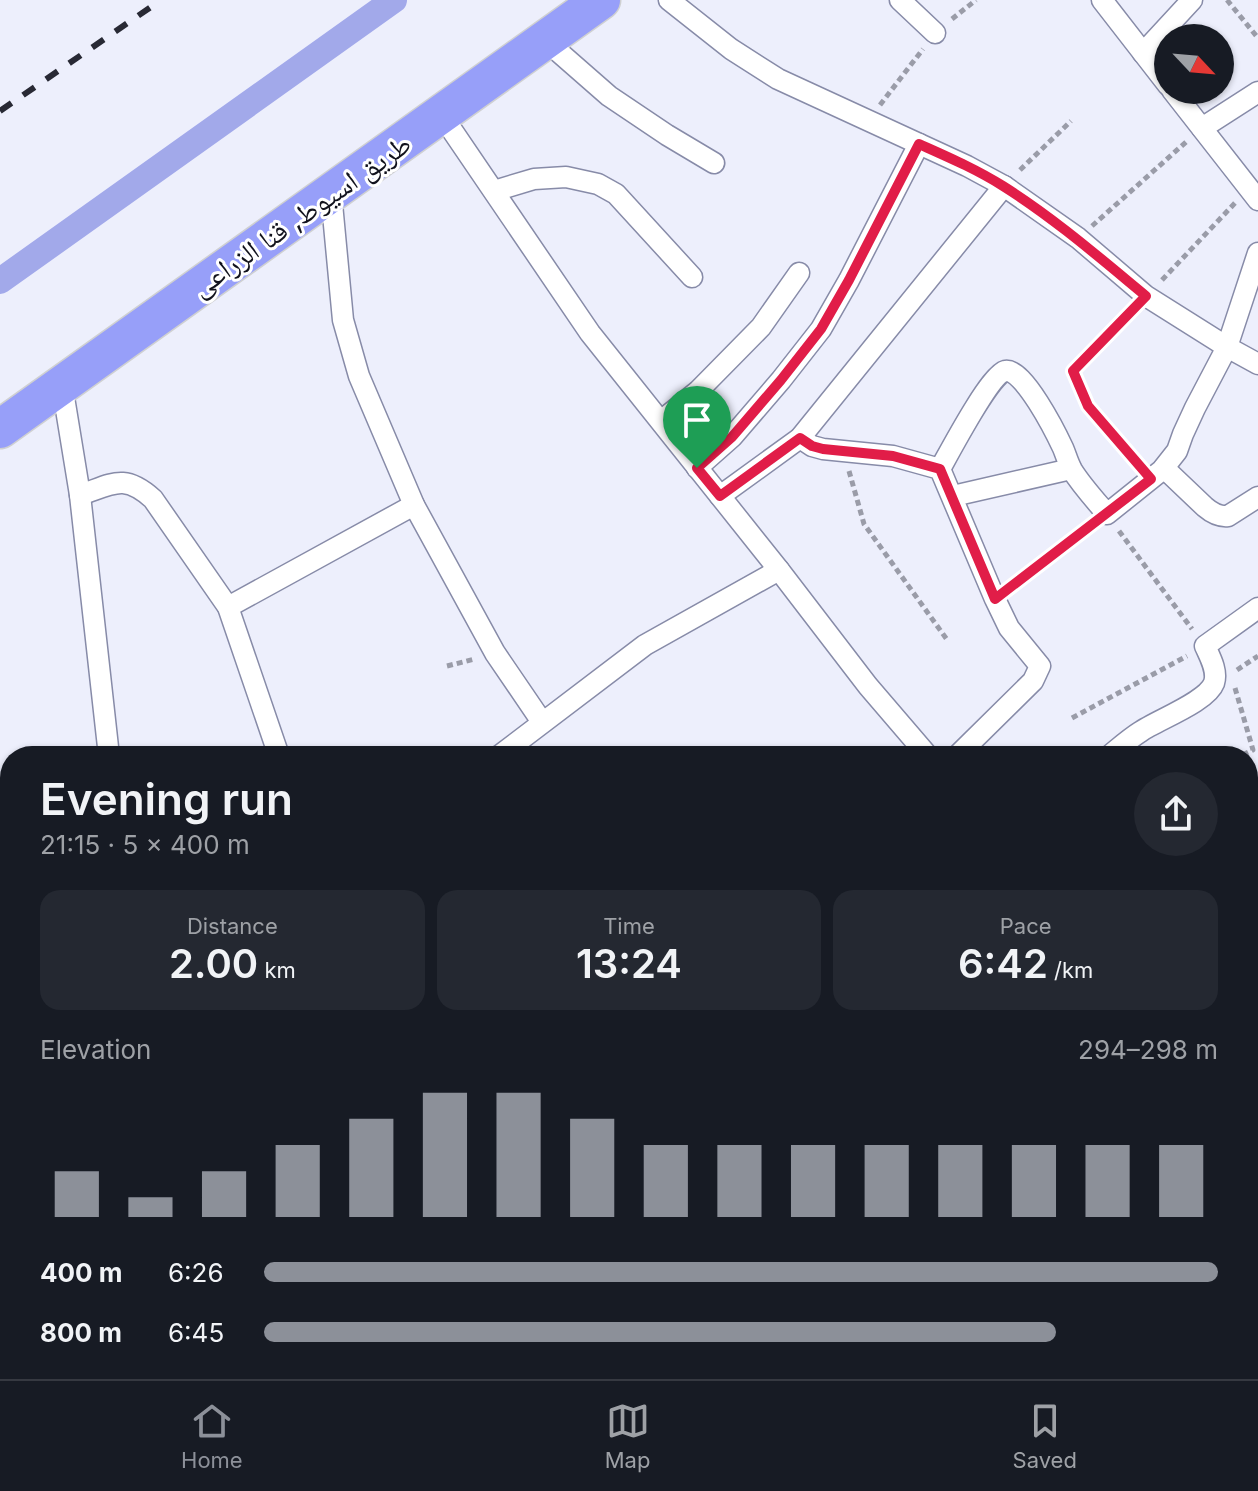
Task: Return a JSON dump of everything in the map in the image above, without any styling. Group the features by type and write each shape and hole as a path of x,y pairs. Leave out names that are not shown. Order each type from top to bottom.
{"highway":[{"name":"طريق اسيوط, قنا الزراعى","path":"0,429 601,0"}],"street":[{"path":"669,0 731,49 778,79 1004,186 1078,238 1146,296 1258,364"},
{"path":"900,0 935,33"},
{"path":"1102,0 1154,67"},
{"path":"1143,53 1192,0"},
{"path":"545,40 609,96 714,163"},
{"path":"1202,128 1258,92"},
{"path":"1183,104 1253,194"},
{"path":"441,114 590,333 868,686 919,746"},
{"path":"697,468 732,437 821,329 919,144"},
{"path":"494,191 534,179 566,177 598,184 616,194 692,277"},
{"path":"720,496 800,438 1004,186"},
{"path":"331,193 343,320 359,376 414,505 495,653 542,722"},
{"path":"940,469 969,418 991,386 1006,371 1020,378 1036,400 1071,469 1107,514 1158,474 1177,451 1195,408 1227,347 1258,253"},
{"path":"661,421 698,391 761,327 799,273"},
{"path":"62,385 80,495 108,746"},
{"path":"800,438 823,449 893,456 940,469 1009,628 1038,663 1040,670 1033,681 967,746"},
{"path":"953,496 1071,469"},
{"path":"1158,474 1212,513 1222,516 1228,516 1258,497"},
{"path":"80,495 119,482 131,484 153,499 228,607 276,746"},
{"path":"228,607 414,505"},
{"path":"512,746 645,645 779,570"},
{"path":"1122,746 1204,696 1215,679 1213,664 1205,646 1258,608"}],"path":[{"path":"868,121 935,33 976,0"},
{"path":"1227,0 1258,38"},
{"path":"1004,186 1071,121"},
{"path":"1078,238 1202,128"},
{"path":"1158,474 1088,406 1073,371 1253,194"},
{"path":"844,451 864,524 948,641"},
{"path":"995,599 1107,514 1205,646 1072,718"},
{"path":"1252,746 1231,674 1258,656"}],"waterway":[{"path":"0,281 394,0"}],"railway":[{"path":"0,111 161,0"}],"route":[{"path":"919,144 1004,186 1078,238 1146,296 1073,371 1088,406 1151,479 995,599 940,469 893,456 823,449 800,438 720,496 697,468 732,437 821,329 919,144"}]}
